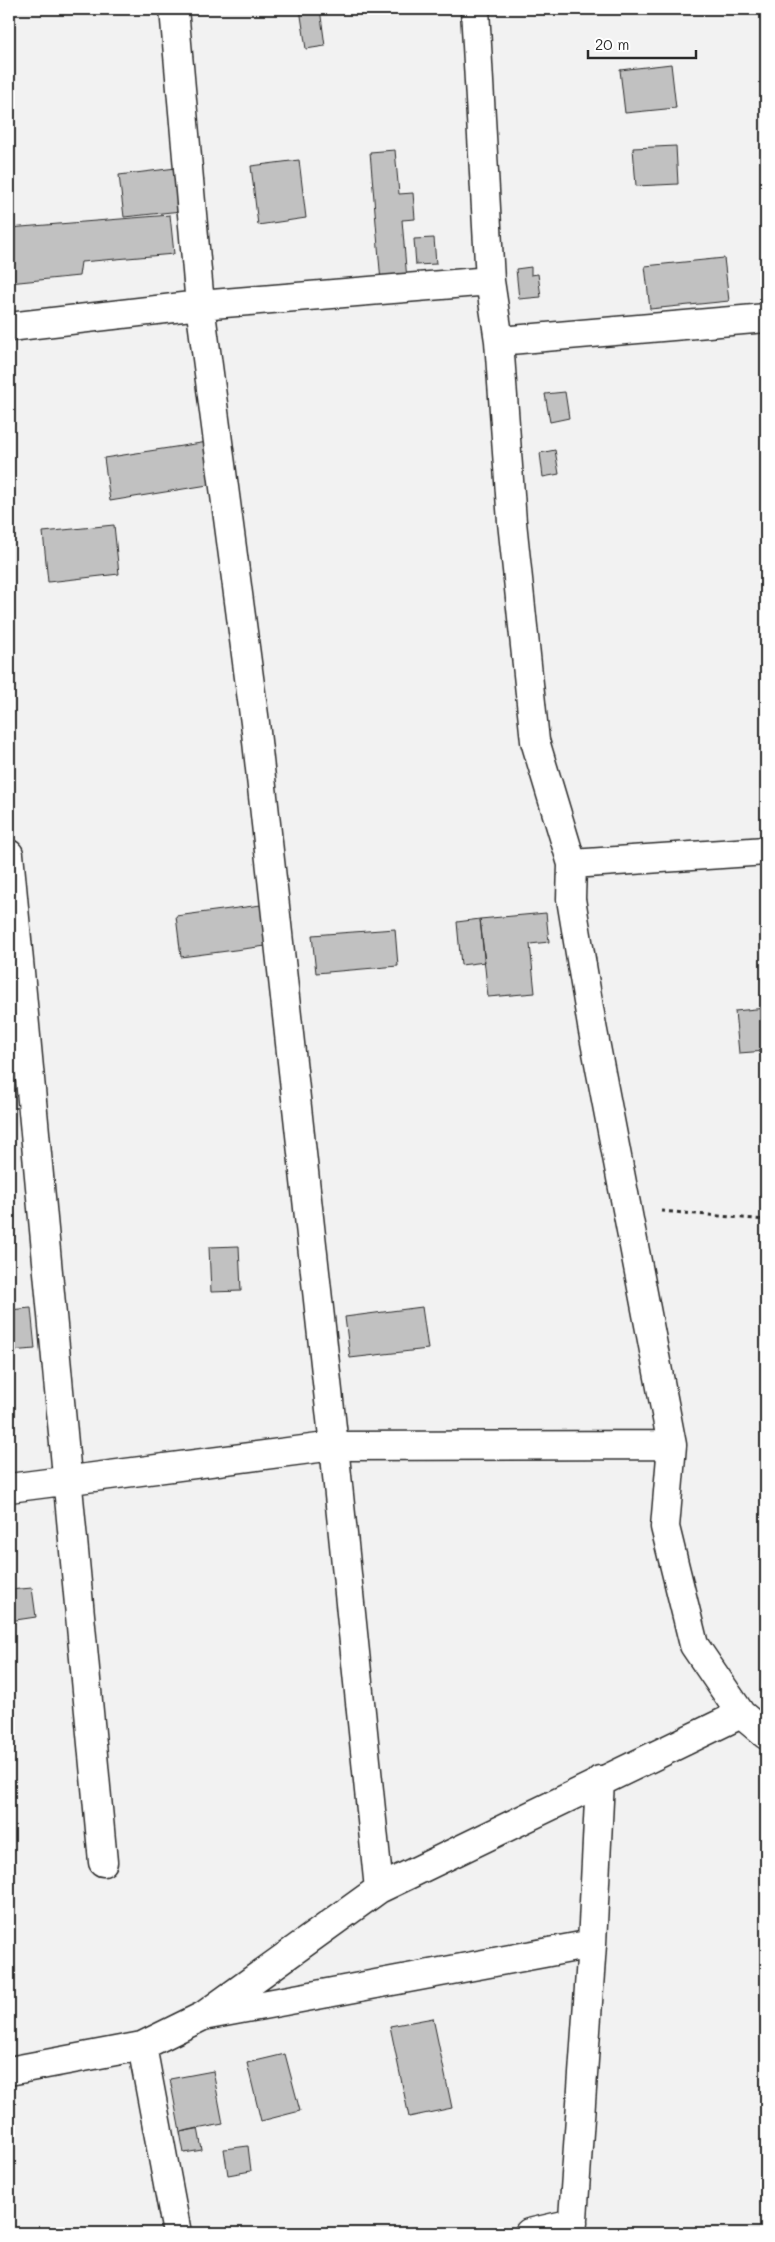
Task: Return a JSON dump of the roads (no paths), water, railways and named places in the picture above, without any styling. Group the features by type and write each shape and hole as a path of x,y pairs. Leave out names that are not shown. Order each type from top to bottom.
{"street":[{"path":"174,9 200,305 254,722 334,1446 379,1889"},
{"path":"475,9 490,281 499,341 512,522 535,742 572,864 571,899 592,1026 672,1445 665,1527 694,1645 741,1714 766,1735"},
{"path":"9,327 200,305 490,281"},
{"path":"499,341 766,318"},
{"path":"572,864 766,851"},
{"path":"9,854 103,1862"},
{"path":"9,1488 334,1446 672,1445"},
{"path":"9,2072 142,2046 203,2016 379,1889 600,1780 741,1714"},
{"path":"530,2233 572,2228 592,1944 600,1780"},
{"path":"203,2016 592,1944"},
{"path":"142,2046 177,2233"}]}
